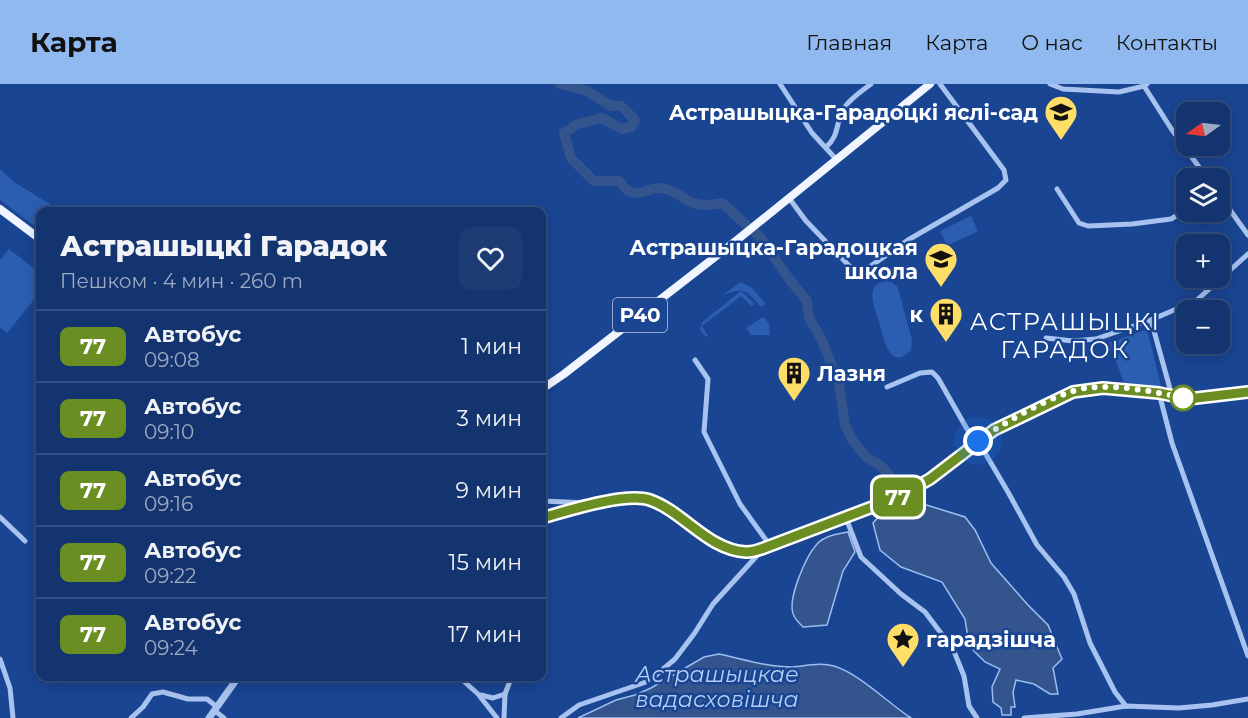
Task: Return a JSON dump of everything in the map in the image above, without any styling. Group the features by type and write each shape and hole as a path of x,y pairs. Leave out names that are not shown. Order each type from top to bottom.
{"main road":[{"name":"Р40","path":"546,386 737,240 930,84"},
{"path":"0,209 36,236"}],"street":[{"path":"780,84 812,133 836,159"},
{"path":"826,147 837,135 840,117 845,106 871,84"},
{"path":"789,198 806,221 858,275 908,240 998,188 1006,180 1004,170 940,84"},
{"path":"1050,84 1063,89 1119,92 1146,85 1172,130 1200,168"},
{"path":"1058,189 1079,222 1088,226 1176,217"},
{"path":"1230,210 1248,235"},
{"path":"1046,338 1073,341 1096,339 1151,320 1197,300 1248,254"},
{"path":"1151,320 1172,396"},
{"path":"561,718 579,705 649,681 675,659 713,604 764,548 766,540 741,504 704,432 708,379 695,360"},
{"path":"887,387 920,373 932,372 938,378 967,429 978,441 1037,545 1074,594 1090,644 1114,692 1126,706"},
{"path":"546,517 593,504 633,499 648,500 668,509 719,543 734,550 748,552 896,498 930,479 978,441 1012,420 1073,392 1103,388 1203,399 1248,392"},
{"path":"1159,393 1172,443 1248,656"},
{"path":"546,501 593,504"},
{"path":"0,518 25,541"},
{"path":"846,518 861,557 901,594 925,612 953,650 964,676 969,706 977,718"},
{"path":"0,659 10,688 13,718"},
{"path":"209,718 236,681"},
{"path":"464,681 478,694 497,718"},
{"path":"504,718 505,694 510,681"},
{"path":"131,718 153,694 163,692 188,699 207,699 224,718"},
{"path":"478,694 493,698 505,694"},
{"path":"1024,718 1077,714 1126,706 1179,708 1248,699"}],"shaded area":[{"path":"0,169 14,182 55,207 36,207 36,227 0,200"},
{"path":"971,216 978,231 947,246 940,231"},
{"path":"9,249 36,270 36,297 7,333 0,327 0,260"},
{"path":"886,281 898,288 912,340 911,350 898,358 893,356 886,346 873,302 874,288"},
{"path":"740,282 752,288 766,304 761,307 748,294 741,291 723,295"},
{"path":"741,291 755,304 751,306 741,296 702,326 708,336 706,337 700,330 702,322"},
{"path":"763,317 769,323 770,335 751,335 746,328"},
{"path":"1147,329 1161,386 1124,383 1109,343"}],"water":[{"path":"912,496 920,503 965,517 975,530 991,563 1048,625 1062,659 1053,668 1058,694 1050,694 1034,684 1016,680 1013,692 1015,707 1011,707 1011,715 1002,715 1001,708 993,702 992,687 1000,669 985,662 974,651 968,638 965,619 942,582 901,567 880,550 873,523 883,512 891,510 897,503"},
{"path":"848,532 855,552 843,571 827,625 803,627 792,609 795,590 803,568 820,541"},
{"name":"Астрашыцкае вадасховішча","path":"719,654 783,667 818,664 834,666 854,675 911,718 578,718 616,700 651,688 704,657"}],"waterway":[{"path":"560,84 587,91 611,106 621,106 635,120 631,127 622,129 602,118 578,124 564,133 571,158 594,181 619,181 633,193 661,188 670,190 700,205 722,203 760,237 807,301 809,318 821,338 839,384 845,425 853,441 866,457 881,466 893,479 896,490"}],"bus line":[{"name":"77","path":"546,517 593,504 633,499 648,500 668,509 693,528 719,543 734,550 748,552 874,508 896,498 930,479 994,430 1073,392 1086,388 1103,388 1159,393 1188,399 1248,392"}],"place":[{"name":"Астрашыцка-Гарадоцкі яслі-сад","path":"1061,141"},
{"name":"Астрашыцка-Гарадоцкая школа","path":"941,288"},
{"name":"к","path":"946,343"},
{"name":"Лазня","path":"794,402"},
{"name":"гарадзішча","path":"903,668"}],"district":[{"name":"АСТРАШЫЦКІ ГАРАДОК","path":"1065,335"}],"route":[{"path":"978,441 994,430 1049,402 1086,388 1143,391 1188,399 1183,398"}]}
